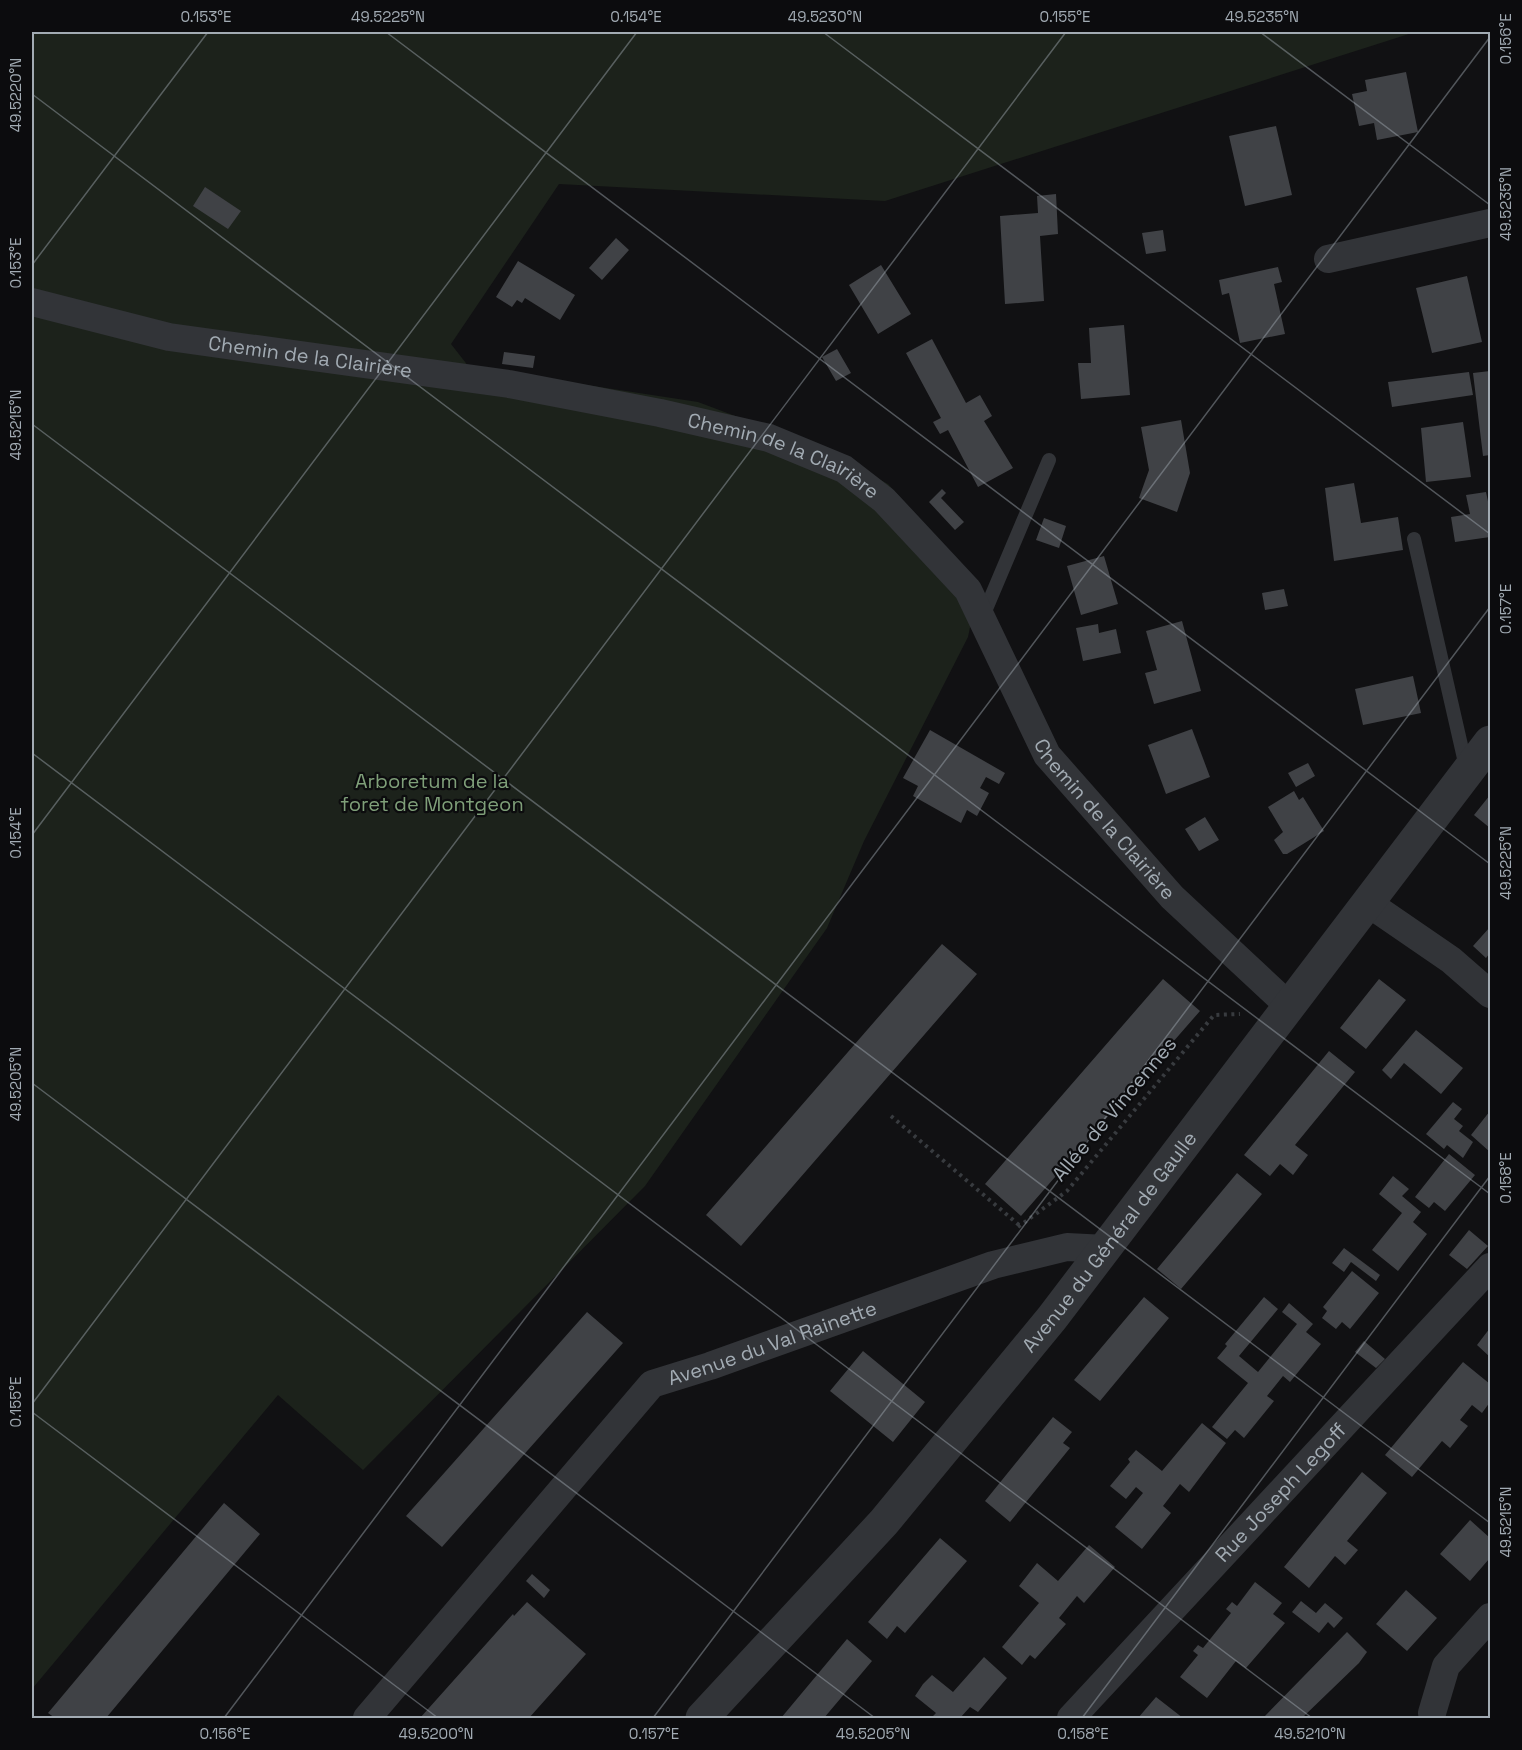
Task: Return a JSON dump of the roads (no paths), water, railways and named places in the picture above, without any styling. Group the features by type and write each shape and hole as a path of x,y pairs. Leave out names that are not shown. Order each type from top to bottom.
{"street":[{"path":"1328,259 1491,222"},
{"name":"Chemin de la Clairière","path":"32,302 169,337 509,384 660,413 769,438 844,469 884,500 968,590 1047,754 1172,897 1290,1007"},
{"name":"Avenue du Général de Gaulle","path":"702,1719 884,1522 1106,1249 1491,741"},
{"path":"1368,903 1451,960 1491,994"},
{"name":"Avenue du Val Rainette","path":"368,1719 652,1384 710,1366 993,1265 1067,1247 1106,1249"},
{"name":"Rue Joseph Legoff","path":"1071,1719 1491,1267"},
{"path":"1432,1713 1446,1666 1491,1617"}],"lane":[{"path":"982,618 1049,460"},
{"path":"1414,539 1467,772"}],"park label":[{"name":"Arboretum de la foret de Montgeon","path":"432,792"}]}
